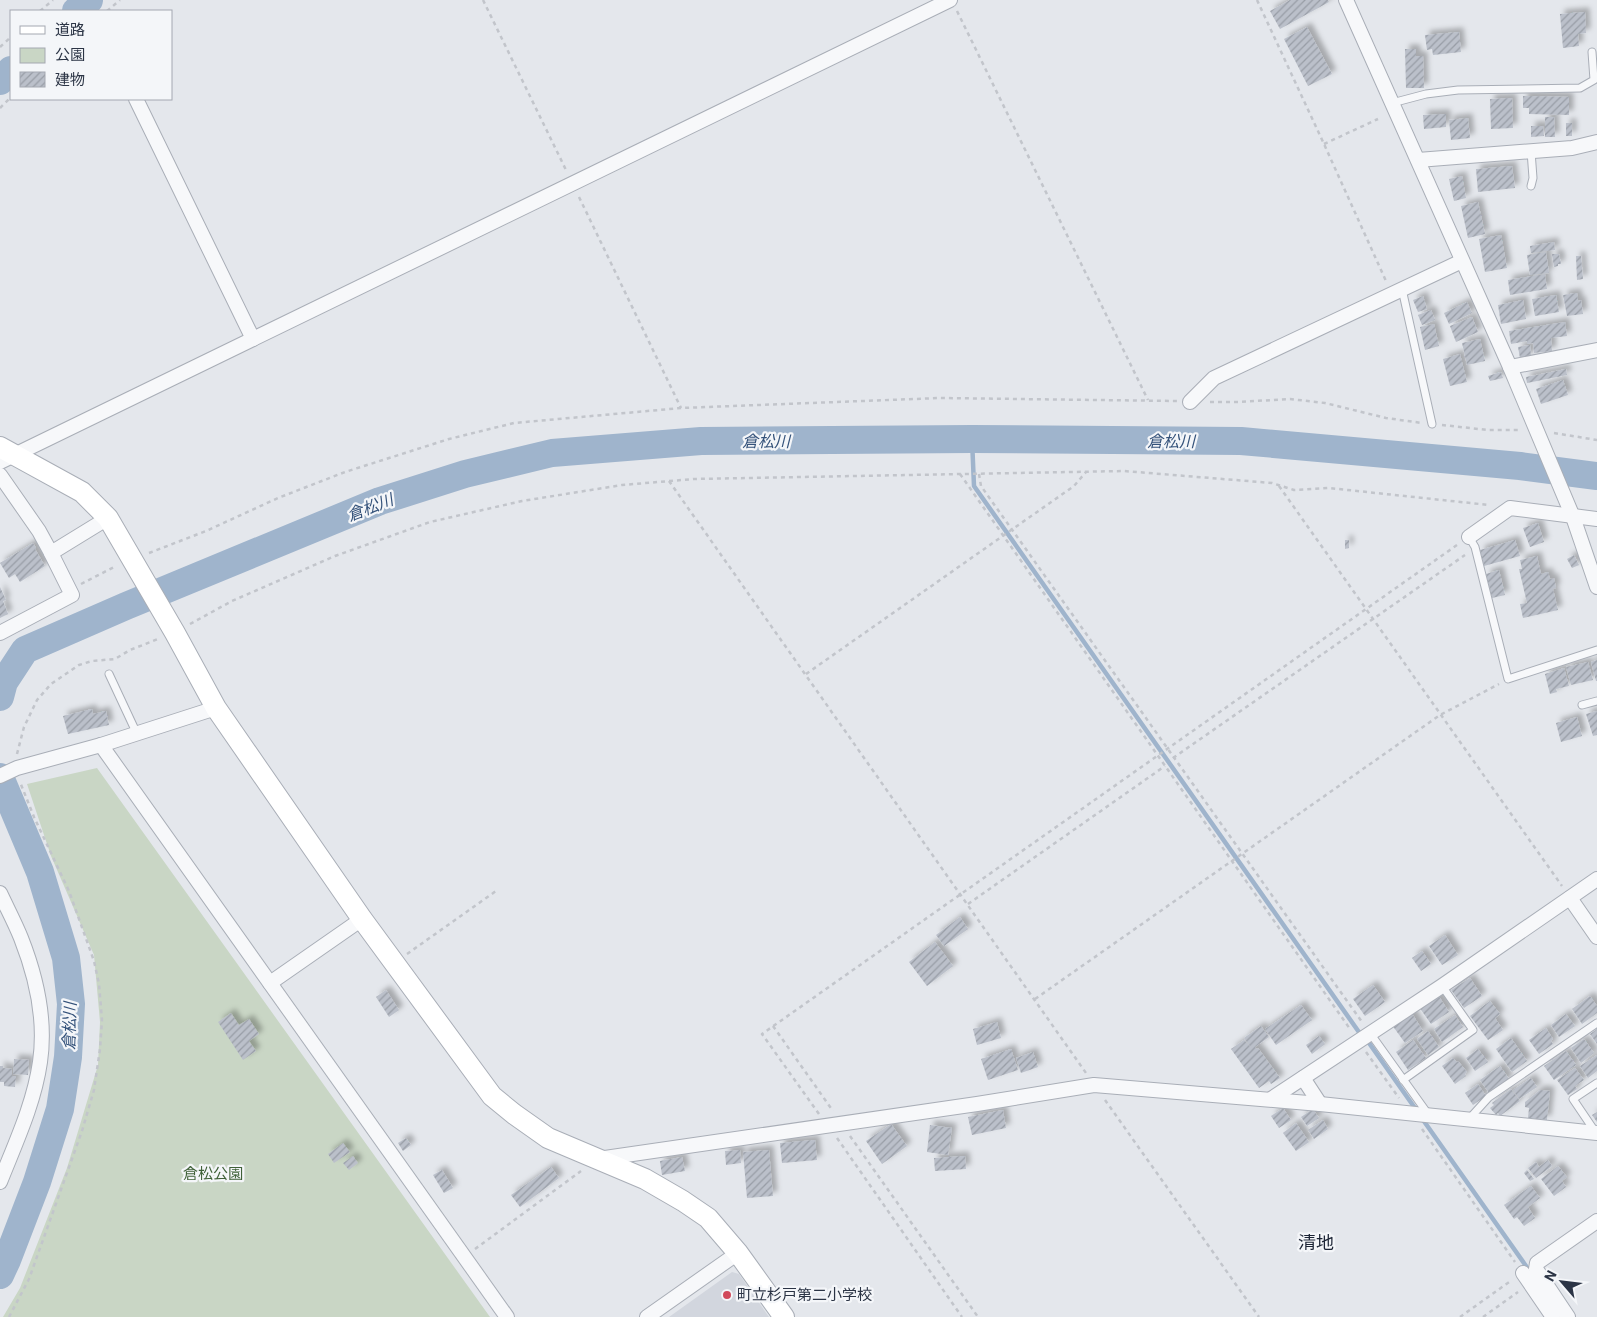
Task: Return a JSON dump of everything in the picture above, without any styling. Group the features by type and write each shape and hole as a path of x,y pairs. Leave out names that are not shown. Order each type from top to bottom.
{"street":[{"path":"1346,0 1537,430 1574,517 1597,587"},
{"path":"5,454 253,339 573,184 953,4"},
{"path":"136,100 253,339"},
{"path":"1418,160 1572,148 1597,142"},
{"path":"1190,402 1214,378 1462,260"},
{"path":"1510,367 1597,350"},
{"path":"5,454 82,492 108,518 216,708 362,919 492,1096 548,1138 645,1179 708,1218 738,1253 784,1317"},
{"path":"0,475 39,531 72,595 0,633"},
{"path":"1472,542 1510,508 1597,519"},
{"path":"51,553 108,518"},
{"path":"0,776 17,768 101,745 216,708"},
{"path":"101,745 506,1317"},
{"path":"1271,1099 1442,986 1597,879"},
{"path":"0,893 21,938 36,985 42,1026 40,1062 28,1109 0,1182"},
{"path":"1570,898 1597,937"},
{"path":"270,983 362,919"},
{"path":"1304,1078 1320,1104"},
{"path":"595,1159 842,1124 1094,1085 1271,1099 1596,1133"},
{"path":"1568,1317 1536,1269 1537,1263 1597,1221"},
{"path":"647,1317 738,1253"},
{"path":"1526,1278 1554,1317"}],"lane":[{"path":"1392,102 1426,94 1458,90 1580,88 1594,80 1592,52"},
{"path":"1531,152 1533,178 1531,186"},
{"path":"1397,292 1432,424"},
{"path":"1472,542 1508,679 1597,650"},
{"path":"109,674 137,734"},
{"path":"1582,705 1597,701"},
{"path":"1403,1080 1473,1030 1442,986"},
{"path":"1469,1119 1489,1097 1597,1023"},
{"path":"1364,1037 1403,1080 1418,1114"},
{"path":"1596,1133 1573,1099 1597,1083"}],"path":[{"path":"41,10 53,0"},
{"path":"108,10 120,0"},
{"path":"483,0 681,408"},
{"path":"1257,0 1324,144 1397,292"},
{"path":"953,4 1148,400"},
{"path":"0,47 10,38"},
{"path":"0,108 10,99"},
{"path":"1324,144 1378,119"},
{"path":"69,589 132,559 206,531 278,498 337,476 450,439 514,423 681,408 940,398 1190,402 1290,399 1325,403 1386,418 1488,430 1537,430 1597,440"},
{"path":"9,1317 29,1279 82,1131 94,1090 100,1049 102,1020 99,984 94,961 69,892 20,783 17,768 17,751 24,727 37,700 51,684 79,665 92,661 115,659 130,650 175,633 232,601 334,556 430,522 522,501 622,485 704,479 1124,471 1272,483 1294,490 1329,488 1510,508"},
{"path":"806,674 1074,486 1086,472"},
{"path":"960,474 1232,862 1364,1037"},
{"path":"979,474 980,486 1241,855 1418,1114 1420,1128 1526,1278"},
{"path":"669,481 1259,1317"},
{"path":"1278,485 1570,898"},
{"path":"962,1317 762,1034 1366,609 1472,542"},
{"path":"1173,758 1373,619 1472,542"},
{"path":"1036,1000 1440,715 1508,679"},
{"path":"968,904 1165,766"},
{"path":"394,963 496,891"},
{"path":"773,1026 978,1317"},
{"path":"463,1257 575,1176 595,1159"},
{"path":"1460,1317 1526,1278"},
{"path":"1483,1317 1526,1278"}],"shaded area":[{"name":"町立杉戸第二小学校","path":"732,1272 739,1274 769,1317 669,1317"}],"green space":[{"name":"倉松公園","path":"97,768 490,1317 3,1317 20,1288 67,1168 98,1065 100,1022 94,955 51,856 27,784"}],"building":[{"path":"1290,0 1328,0 1329,2 1280,29 1270,11"},
{"path":"1585,12 1586,33 1578,34 1579,46 1563,48 1560,14"},
{"path":"1307,27 1332,74 1308,86 1284,39"},
{"path":"1459,32 1461,52 1433,55 1432,49 1427,50 1425,35"},
{"path":"1405,49 1416,49 1416,56 1423,56 1424,88 1406,88"},
{"path":"1523,96 1569,97 1569,115 1529,114 1529,108 1523,108"},
{"path":"1512,98 1513,128 1491,129 1490,99"},
{"path":"1446,114 1446,127 1424,129 1423,115"},
{"path":"1545,117 1554,117 1555,137 1545,137"},
{"path":"1468,118 1470,138 1451,140 1449,120"},
{"path":"1566,123 1572,123 1572,136 1566,136"},
{"path":"1531,126 1543,126 1544,136 1531,137"},
{"path":"1512,166 1515,188 1478,192 1476,169"},
{"path":"1462,176 1466,198 1454,201 1449,179"},
{"path":"1478,202 1485,234 1468,238 1461,206"},
{"path":"1501,235 1507,268 1485,272 1479,239"},
{"path":"1554,242 1555,250 1531,253 1530,246"},
{"path":"1546,252 1549,273 1530,275 1527,255"},
{"path":"1552,254 1559,254 1561,264 1554,267"},
{"path":"1576,256 1581,256 1583,279 1577,280"},
{"path":"1545,274 1547,289 1510,295 1508,280"},
{"path":"1577,293 1578,301 1581,300 1583,314 1567,316 1563,295"},
{"path":"1556,295 1559,312 1535,316 1532,299"},
{"path":"1423,296 1427,309 1418,312 1413,300"},
{"path":"1523,300 1526,319 1501,324 1498,305"},
{"path":"1467,302 1472,313 1449,324 1444,313"},
{"path":"1431,310 1435,320 1422,325 1418,315"},
{"path":"1472,317 1478,332 1456,342 1450,326"},
{"path":"1565,322 1567,336 1551,338 1552,351 1534,353 1533,343 1527,344 1527,341 1511,344 1509,331"},
{"path":"1434,324 1439,346 1425,350 1420,327"},
{"path":"1480,339 1485,361 1467,365 1462,343"},
{"path":"1530,345 1531,356 1520,358 1518,347"},
{"path":"1460,354 1467,382 1450,386 1443,359"},
{"path":"1566,369 1567,375 1527,383 1526,377"},
{"path":"1501,372 1503,378 1490,381 1488,376"},
{"path":"1563,380 1568,395 1541,404 1536,389"},
{"path":"1538,523 1544,542 1530,547 1523,528"},
{"path":"1345,540 1349,540 1349,548 1345,549"},
{"path":"1515,540 1520,556 1484,566 1480,550"},
{"path":"33,543 45,566 20,582 15,574 9,578 0,563"},
{"path":"1574,555 1579,565 1572,568 1567,559"},
{"path":"1537,556 1541,574 1548,572 1550,579 1554,578 1556,588 1553,589 1558,610 1523,618 1520,604 1527,603 1519,569 1522,569 1520,560"},
{"path":"1499,570 1505,595 1492,598 1486,574"},
{"path":"0,587 6,600 3,601 8,614 0,618"},
{"path":"1597,660 1597,681 1596,681 1591,662"},
{"path":"1588,662 1593,680 1571,685 1566,667"},
{"path":"1564,668 1569,686 1556,689 1557,692 1550,694 1545,674"},
{"path":"92,709 93,714 106,711 109,725 68,734 63,716"},
{"path":"1597,711 1597,735 1593,736 1586,714"},
{"path":"1577,717 1582,736 1561,742 1556,723"},
{"path":"960,917 968,929 944,946 936,935"},
{"path":"1445,935 1458,955 1442,965 1429,946"},
{"path":"935,942 953,966 927,986 909,962"},
{"path":"1422,951 1431,964 1421,971 1412,958"},
{"path":"1470,978 1482,996 1464,1008 1451,990"},
{"path":"1373,985 1385,1002 1365,1016 1353,999"},
{"path":"386,990 399,1010 389,1017 376,997"},
{"path":"1438,995 1449,1012 1431,1024 1419,1007"},
{"path":"1590,996 1597,1006 1597,1013 1582,1024 1572,1009"},
{"path":"1490,1001 1500,1014 1495,1018 1503,1030 1488,1040 1470,1016"},
{"path":"1301,1005 1312,1020 1276,1045 1265,1029"},
{"path":"1411,1012 1423,1031 1405,1043 1392,1025"},
{"path":"231,1013 239,1025 249,1019 259,1034 249,1041 256,1051 243,1060 218,1022"},
{"path":"1566,1014 1575,1026 1559,1037 1551,1025"},
{"path":"1455,1015 1463,1027 1442,1042 1434,1029"},
{"path":"997,1022 1001,1038 977,1045 973,1029"},
{"path":"1261,1026 1269,1037 1255,1047 1258,1048 1280,1078 1271,1084 1269,1081 1259,1088 1231,1049 1244,1040 1252,1049 1244,1038"},
{"path":"1546,1028 1553,1039 1551,1041 1553,1044 1539,1054 1529,1040"},
{"path":"1597,1029 1597,1044 1590,1034"},
{"path":"1428,1031 1439,1047 1428,1055 1417,1039"},
{"path":"1319,1036 1325,1044 1312,1054 1306,1045"},
{"path":"1511,1038 1527,1061 1512,1072 1496,1049"},
{"path":"1584,1039 1594,1053 1581,1063 1571,1048"},
{"path":"1413,1040 1426,1058 1408,1070 1396,1052"},
{"path":"1011,1049 1018,1070 988,1080 981,1059"},
{"path":"1478,1049 1488,1062 1475,1071 1466,1058"},
{"path":"1566,1051 1576,1065 1554,1080 1544,1066"},
{"path":"1033,1052 1038,1067 1021,1073 1016,1058"},
{"path":"1597,1055 1597,1071 1588,1078 1580,1066"},
{"path":"1453,1058 1467,1072 1466,1076 1455,1084 1442,1066"},
{"path":"14,1059 29,1060 28,1075 13,1074"},
{"path":"0,1066 12,1069 12,1076 16,1076 15,1087 4,1086 4,1082 0,1082"},
{"path":"1500,1066 1509,1079 1489,1093 1480,1080"},
{"path":"1575,1068 1584,1080 1575,1086 1577,1089 1568,1095 1557,1080"},
{"path":"1531,1078 1537,1087 1519,1099 1513,1090"},
{"path":"1478,1084 1486,1096 1473,1105 1465,1093"},
{"path":"1511,1089 1520,1101 1500,1116 1498,1113 1496,1115 1490,1108 1494,1105 1492,1103"},
{"path":"1540,1090 1550,1091 1547,1120 1528,1118 1529,1108 1525,1107 1525,1102"},
{"path":"1283,1108 1291,1120 1279,1128 1271,1116"},
{"path":"1313,1109 1319,1118 1307,1126 1301,1117"},
{"path":"1003,1110 1006,1128 972,1135 968,1117"},
{"path":"1597,1112 1597,1122 1592,1115"},
{"path":"1323,1120 1328,1129 1314,1139 1308,1130"},
{"path":"1296,1123 1309,1142 1296,1151 1283,1133"},
{"path":"891,1124 907,1146 882,1164 866,1141"},
{"path":"930,1125 952,1128 948,1155 927,1152"},
{"path":"406,1138 411,1145 403,1151 398,1143"},
{"path":"815,1140 817,1160 782,1163 780,1143"},
{"path":"343,1143 350,1152 334,1163 328,1154"},
{"path":"740,1150 741,1163 726,1165 725,1151"},
{"path":"769,1150 773,1196 747,1198 743,1152"},
{"path":"353,1156 358,1163 349,1170 343,1163"},
{"path":"965,1156 966,1169 935,1171 934,1158"},
{"path":"682,1157 685,1171 662,1175 660,1161"},
{"path":"1548,1160 1552,1166 1536,1178 1528,1168 1536,1162 1539,1167"},
{"path":"1558,1166 1567,1177 1562,1181 1566,1187 1554,1196 1541,1179"},
{"path":"551,1167 559,1178 520,1207 511,1195"},
{"path":"442,1170 453,1188 444,1193 433,1175"},
{"path":"1527,1170 1534,1179 1530,1181 1524,1173"},
{"path":"1531,1186 1540,1198 1528,1207 1535,1218 1524,1226 1517,1217 1514,1219 1504,1205"}],"waterway":[{"path":"77,10 89,0"},
{"path":"0,81 10,71"},
{"path":"972,439 974,486 1361,1035 1369,1043 1417,1111"},
{"name":"倉松川","path":"0,697 4,682 25,650 380,501 465,474 552,453 701,441 972,439 1241,441 1520,466 1597,476"},
{"name":"倉松川","path":"0,777 40,872 66,958 71,1004 68,1057 60,1109 37,1182 0,1275"},
{"path":"1421,1117 1530,1273"}],"place":[{"name":"町立杉戸第二小学校","path":"727,1295"}],"district":[{"name":"清地","path":"1316,1243"}]}
